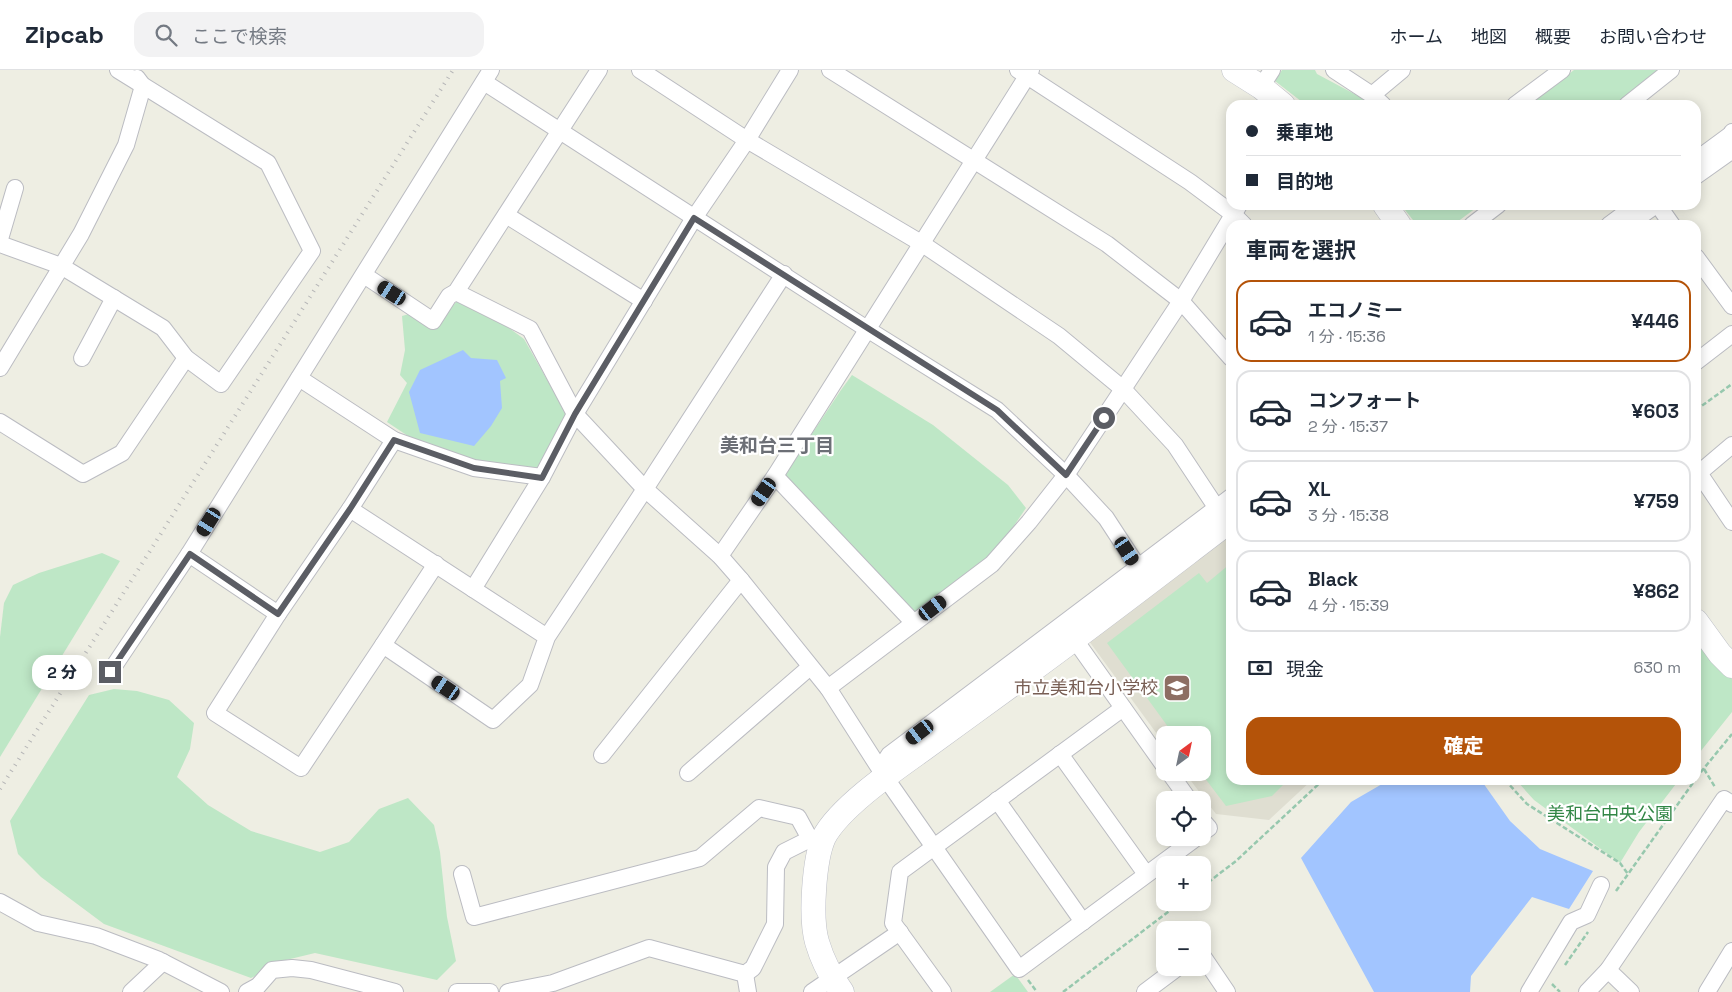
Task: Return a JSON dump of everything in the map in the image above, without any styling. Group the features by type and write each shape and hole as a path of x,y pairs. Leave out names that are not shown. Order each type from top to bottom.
{"street":[{"path":"0,244 61,266 163,328 186,358 221,384 312,252 268,163 118,70"},
{"path":"132,70 143,86"},
{"path":"364,275 433,320 449,296 456,292 600,70"},
{"path":"640,70 747,140 921,243 1059,336 1123,389 1175,445 1224,514"},
{"path":"473,589 542,478 575,414 694,218 747,140 790,70"},
{"path":"830,70 1107,244 1180,301 1226,352"},
{"path":"1234,70 1266,79 1280,100"},
{"path":"1334,70 1378,100 1402,70"},
{"path":"1522,100 1562,70"},
{"path":"1634,100 1670,70"},
{"path":"720,556 775,476 866,329 975,160 1026,72 1226,206"},
{"path":"110,672 190,554 487,76 560,132 784,274 866,329 997,410 1066,475 1106,518 1138,567"},
{"path":"0,368 81,234 126,145 143,86"},
{"path":"1701,156 1731,133"},
{"path":"1701,172 1727,154 1731,133"},
{"path":"0,239 16,188"},
{"path":"1478,220 1492,210"},
{"path":"1616,220 1629,210"},
{"path":"1635,220 1650,210"},
{"path":"506,215 644,301"},
{"path":"828,688 992,564 1029,522 1066,475 1226,234"},
{"path":"1701,264 1732,306"},
{"path":"383,645 493,720 530,684 547,637 646,489 784,274"},
{"path":"456,292 530,329 575,414 646,489 720,556 741,580 828,688 883,773 1019,969 1185,846"},
{"path":"82,358 114,298"},
{"path":"1701,352 1732,334"},
{"path":"0,422 84,474 122,453 186,358"},
{"path":"299,378 394,440 474,468 542,478"},
{"path":"394,440 350,509 278,614 215,713 301,768 436,564"},
{"path":"1701,471 1732,445"},
{"path":"775,476 914,623"},
{"path":"1701,478 1732,522"},
{"path":"350,509 547,637"},
{"path":"883,773 889,755 1138,567 1224,514"},
{"path":"745,974 753,968 775,924 776,867 784,852 817,838 883,773 1074,640 1224,514"},
{"path":"190,554 278,614"},
{"path":"602,755 741,580"},
{"path":"1701,626 1728,655"},
{"path":"1074,640 1156,754"},
{"path":"688,773 810,667"},
{"path":"943,992 893,923 900,872 1123,708"},
{"path":"1060,754 1146,874"},
{"path":"997,800 1083,922"},
{"path":"1587,992 1608,970 1728,802"},
{"path":"462,874 474,917 700,858 759,808 798,817 817,838 814,921 817,941 837,985"},
{"path":"1530,992 1571,922 1586,915 1606,891"},
{"path":"0,902 38,923 96,936 163,962 221,992"},
{"path":"812,992 837,985 900,932"},
{"path":"508,992 559,987 649,948 745,974"},
{"path":"1708,992 1732,951"},
{"path":"131,992 163,962"},
{"path":"247,992 258,986 272,970 292,968 311,970 336,985 395,992"},
{"path":"1211,968 1228,992"},
{"path":"1608,970 1631,992"},
{"path":"745,974 748,992"},
{"path":"1145,992 1166,976"},
{"path":"457,992 490,992"}],"path":[{"path":"1701,406 1732,384"},
{"path":"1701,773 1732,734"},
{"path":"1704,769 1728,802"},
{"path":"1211,880 1236,862 1318,785"},
{"path":"1510,785 1527,804 1620,863 1628,874"},
{"path":"1606,891 1628,874 1692,785"},
{"path":"1063,992 1170,911"},
{"path":"1563,968 1590,929"},
{"path":"1552,984 1560,992"}],"shaded area":[{"name":"市立美和台小学校","path":"1226,538 1226,785 1307,785 1269,820 1216,814 1211,807 1211,791 1199,791 1191,781 1211,781 1211,726 1156,726 1156,733 1089,641"}],"green space":[{"path":"1282,70 1315,70 1317,74 1364,100 1300,100 1275,81"},
{"path":"1574,70 1659,70 1620,100 1535,100"},
{"path":"1405,210 1473,210 1460,220 1413,220"},
{"path":"457,301 505,325 524,339 567,415 555,442 537,468 467,459 411,438 387,422 407,383 400,375 405,350 402,316 409,314 433,329"},
{"path":"852,375 933,425 1008,485 1026,508 999,548 914,614 784,476"},
{"path":"102,553 120,561 0,757 0,637 4,603 13,585 39,573"},
{"name":"市立美和台小学校","path":"1226,567 1226,785 1283,785 1272,796 1226,806 1207,781 1211,781 1211,726 1167,726 1107,643 1199,573 1207,583"},
{"name":"美和台中央公園","path":"1701,646 1732,679 1732,712 1701,751"},
{"path":"114,689 137,691 169,700 194,723 190,749 177,777 208,805 251,831 320,852 349,842 379,809 408,798 434,825 440,852 447,917 456,961 437,980 315,953 286,960 251,978 104,924 41,877 18,854 10,821 89,695"},
{"name":"美和台中央公園","path":"1520,785 1675,785 1639,832 1620,863 1534,800"},
{"path":"1015,974 1028,992 990,992"}],"water":[{"path":"463,350 471,358 497,360 506,378 500,381 502,408 491,426 474,446 420,433 409,392 420,370"},
{"path":"1380,785 1485,785 1510,821 1540,849 1593,871 1569,909 1532,897 1471,976 1470,992 1374,992 1301,858 1351,802"}],"railway":[{"path":"0,789 453,70"}],"place":[{"name":"市立美和台小学校","path":"1177,688"}],"district":[{"name":"美和台三丁目","path":"777,445"}],"route":[{"path":"110,672 190,554 278,614 350,509 394,440 474,468 542,478 575,414 694,218 784,274 866,329 997,410 1066,475 1104,418"}]}
